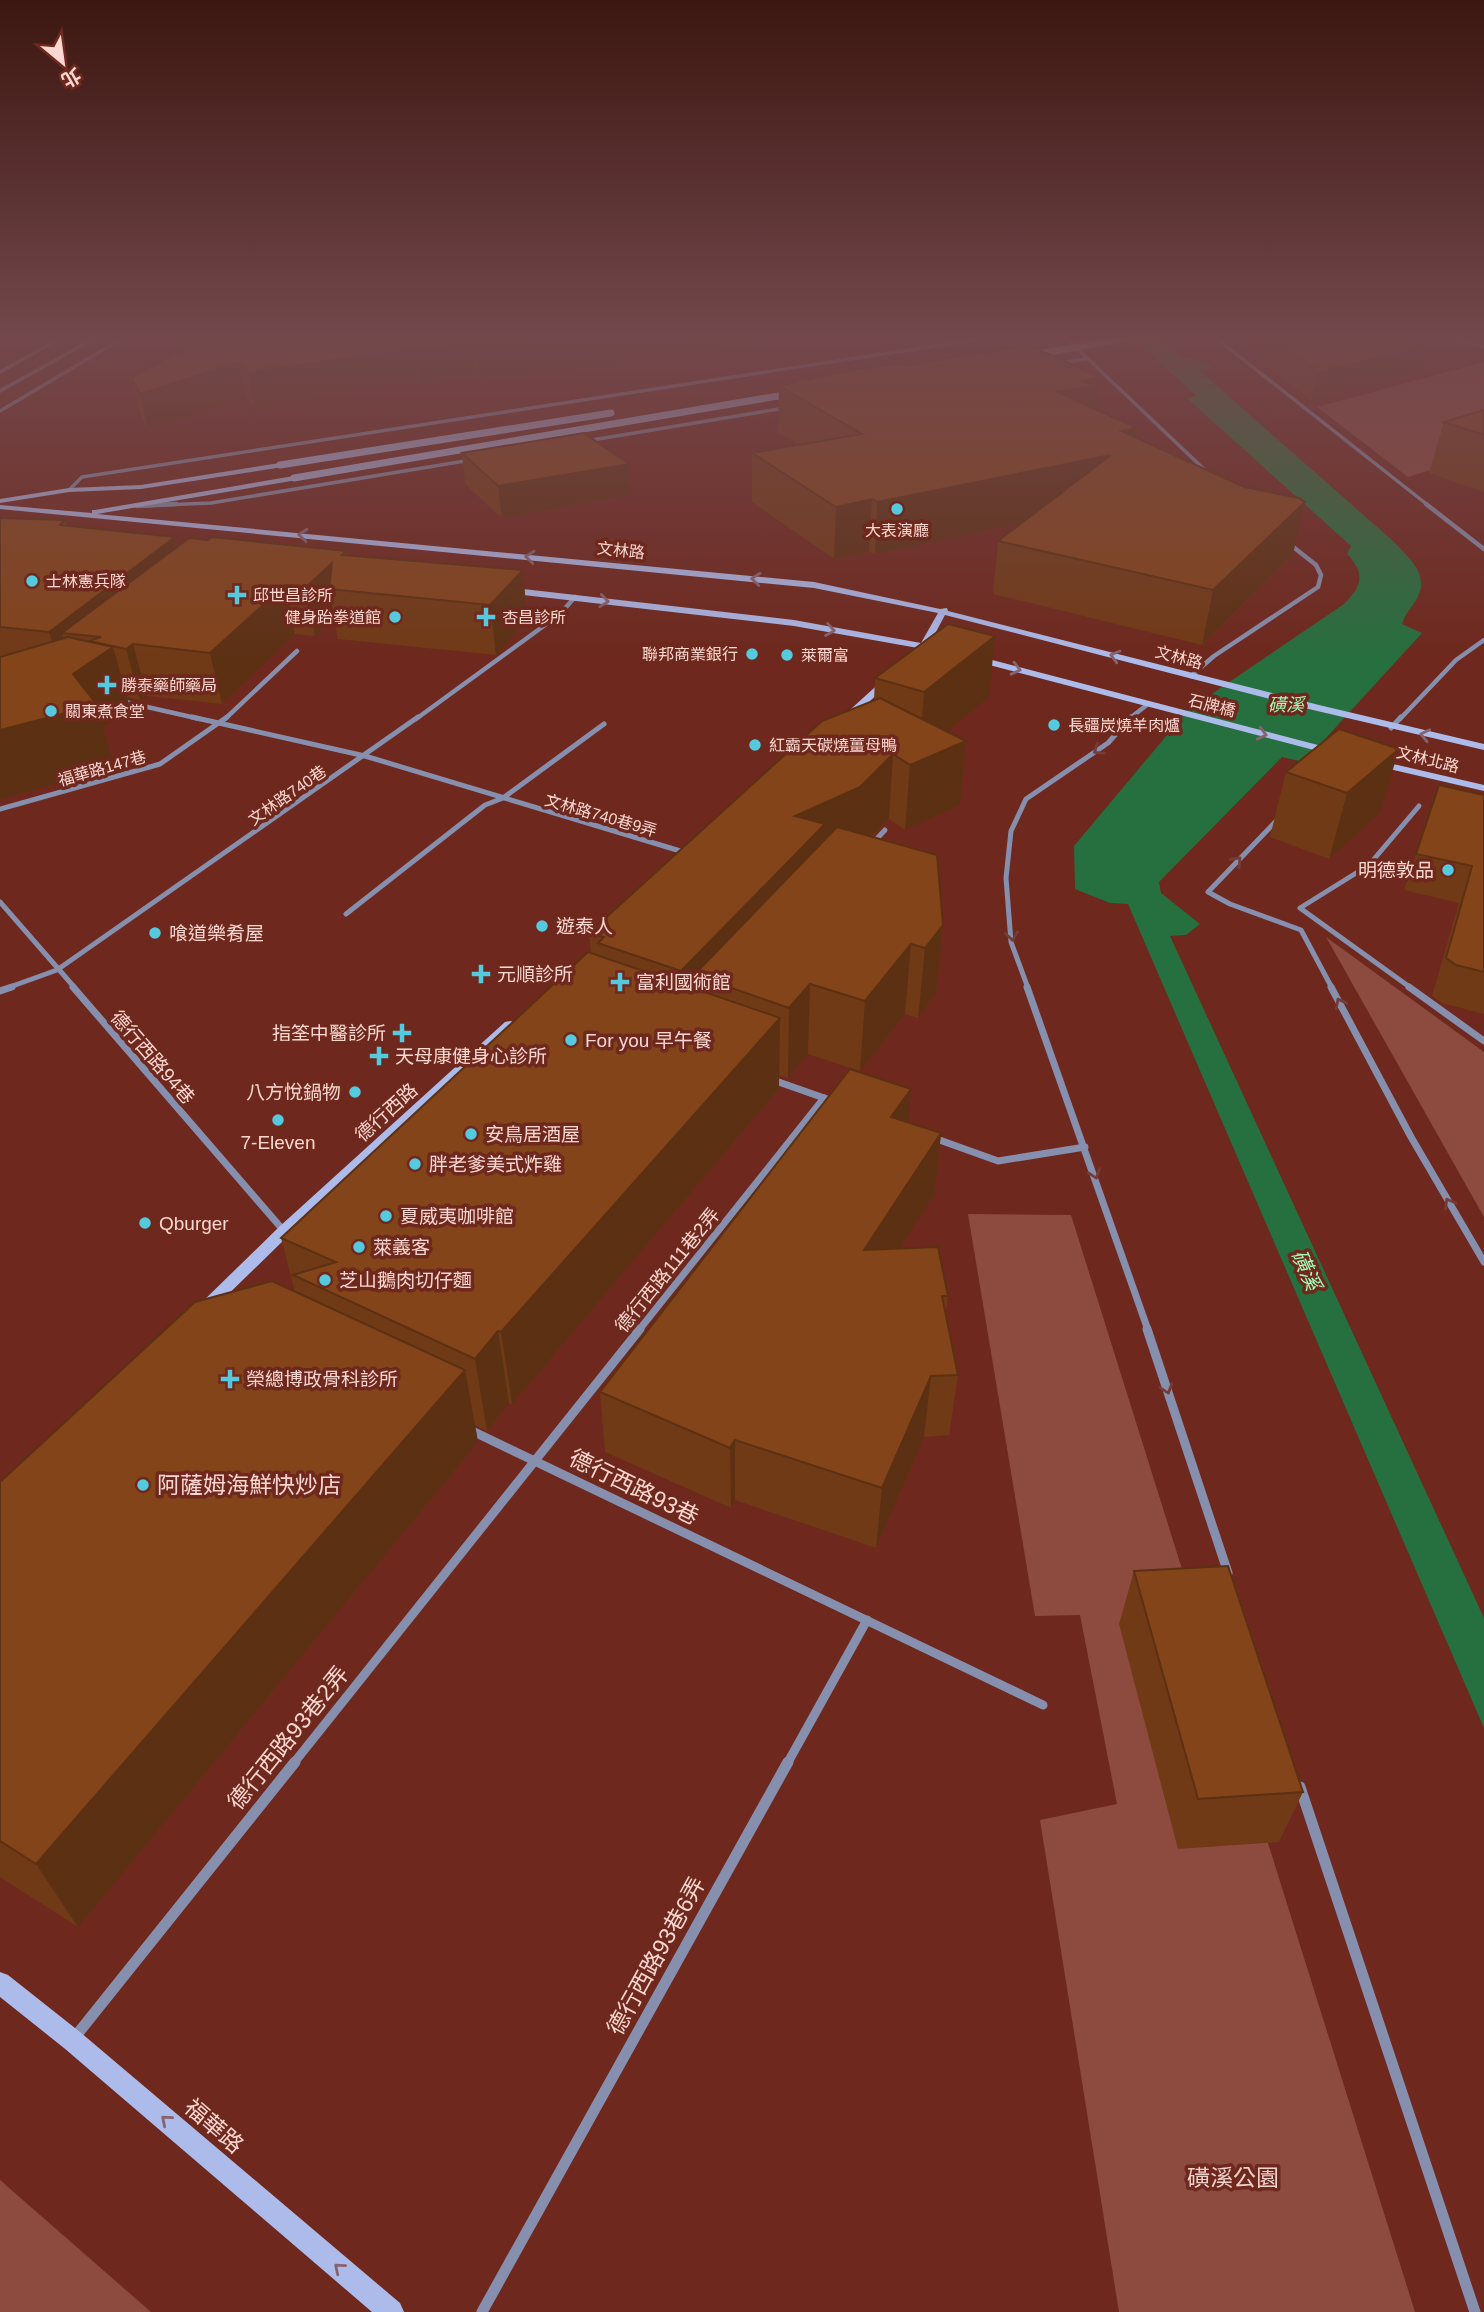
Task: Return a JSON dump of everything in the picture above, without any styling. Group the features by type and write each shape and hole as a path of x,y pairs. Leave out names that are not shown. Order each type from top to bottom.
{"street":[{"path":"69,490 82,477 285,446"},
{"path":"0,501 69,490 141,487 402,446"},
{"path":"36,521 485,446"},
{"path":"1179,446 1214,479"},
{"path":"1351,446 1484,549"},
{"path":"129,507 211,503 471,460"},
{"name":"文林路","path":"0,508 814,585 944,610 1228,686"},
{"path":"1191,676 1214,656 1318,587 1321,575 1316,565 1280,537"},
{"path":"494,589 794,623 948,652"},
{"name":"文林路740巷","path":"0,991 57,970 365,756 560,614 575,597"},
{"path":"838,725 926,646 944,610"},
{"path":"1391,728 1456,660 1484,640"},
{"name":"福華路147巷","path":"0,809 160,765 220,724 297,651"},
{"path":"960,655 1148,704"},
{"name":"石牌橋","path":"1228,686 1365,721"},
{"name":"文林路740巷9弄","path":"116,700 365,756 692,854"},
{"path":"1148,704 1125,722 1108,743 1026,799 1011,831 1006,878 1012,942 1085,1147 1230,1578"},
{"name":"石牌橋","path":"1148,704 1325,750 1337,758"},
{"name":"文林北路","path":"1365,721 1484,747"},
{"name":"文林路740巷9弄","path":"346,914 485,805 503,798 604,724"},
{"name":"文林北路","path":"1368,761 1484,788"},
{"path":"1419,806 1369,865 1300,908 1484,1041"},
{"path":"1282,816 1208,892 1230,904 1301,930 1411,1137 1484,1262"},
{"path":"867,850 886,830"},
{"name":"德行西路94巷","path":"0,902 3,913 57,970 284,1231"},
{"name":"德行西路","path":"189,1323 215,1307 284,1231 521,1015"},
{"path":"761,1075 836,1103"},
{"name":"德行西路111巷2弄","path":"534,1461 824,1098"},
{"path":"923,1134 998,1161 1085,1147"},
{"name":"德行西路93巷","path":"461,1425 1043,1705"},
{"name":"德行西路93巷2弄","path":"72,2040 534,1461"},
{"name":"德行西路93巷6弄","path":"482,2312 867,1620"},
{"path":"1296,1775 1475,2312"},
{"name":"福華路","path":"0,1983 72,2040 391,2312"}],"green space":[{"path":"1368,446 1484,446 1484,453 1408,477"},
{"path":"1326,937 1484,1052 1484,1217"},
{"name":"磺溪公園","path":"968,1214 1071,1215 1415,2312 1119,2312 1040,1820 1117,1804 1080,1615 1035,1616"},
{"path":"0,2180 151,2312 0,2312"}],"water":[{"name":"磺溪","path":"1240,446 1285,446 1393,541 1414,564 1421,578 1419,594 1402,624 1422,633 1304,762 1282,757 1159,882 1161,893 1200,924 1186,935 1170,936 1484,1618 1484,1728 1128,904 1110,903 1075,889 1074,846 1188,710 1344,604 1355,591 1359,574 1347,554 1351,546"}],"building":[{"path":"505,446 603,446 629,464 498,486 462,453"},
{"path":"793,446 1154,446 1244,487 1299,498 1305,502 1213,590 998,541 1111,455 877,502 872,499 836,507 752,453"},
{"path":"0,518 65,520 60,525 175,537 49,632 0,627"},
{"path":"212,537 346,551 342,555 523,570 490,605 329,589 332,563 306,587 285,585 210,653 133,644 126,649 89,641 101,637 62,633 189,538 208,540"},
{"path":"948,624 995,636 924,692 875,678"},
{"path":"68,637 113,647 73,674 97,705 0,730 0,657"},
{"path":"880,698 966,741 910,765 893,754 860,787 795,816 825,824 681,971 598,943 604,937 589,933 822,721"},
{"path":"1339,729 1399,749 1347,793 1286,772"},
{"path":"1439,785 1484,795 1484,972 1456,965 1446,958 1472,866 1416,854"},
{"path":"837,827 937,855 943,925 925,948 911,944 865,1001 810,984 789,1008 694,975"},
{"path":"588,952 780,1018 475,1359 293,1275 336,1262 281,1238"},
{"path":"850,1069 911,1089 891,1117 941,1133 864,1250 938,1247 948,1296 942,1296 958,1375 931,1376 882,1488 735,1440 730,1448 600,1392"},
{"path":"272,1281 465,1370 36,1864 0,1841 0,1482 195,1302"},
{"path":"1228,1566 1303,1792 1198,1799 1134,1571"}],"place":[{"name":"大表演廳","path":"897,509"},
{"name":"士林憲兵隊","path":"32,581"},
{"name":"邱世昌診所","path":"237,595"},
{"name":"健身跆拳道館","path":"395,617"},
{"name":"杏昌診所","path":"486,617"},
{"name":"聯邦商業銀行","path":"752,654"},
{"name":"萊爾富","path":"787,655"},
{"name":"勝泰藥師藥局","path":"107,685"},
{"name":"關東煮食堂","path":"51,711"},
{"name":"長疆炭燒羊肉爐","path":"1054,725"},
{"name":"紅霸天碳燒薑母鴨","path":"755,745"},
{"name":"明德敦品","path":"1448,870"},
{"name":"遊泰人","path":"542,926"},
{"name":"喰道樂肴屋","path":"155,933"},
{"name":"元順診所","path":"481,974"},
{"name":"富利國術館","path":"620,982"},
{"name":"指筌中醫診所","path":"402,1033"},
{"name":"For you 早午餐","path":"571,1040"},
{"name":"天母康健身心診所","path":"379,1056"},
{"name":"八方悅鍋物","path":"355,1092"},
{"name":"7-Eleven","path":"278,1120"},
{"name":"安鳥居酒屋","path":"471,1134"},
{"name":"胖老爹美式炸雞","path":"415,1164"},
{"name":"夏威夷咖啡館","path":"386,1216"},
{"name":"Qburger","path":"145,1223"},
{"name":"萊義客","path":"359,1247"},
{"name":"芝山鵝肉切仔麵","path":"325,1280"},
{"name":"榮總博政骨科診所","path":"230,1379"},
{"name":"阿薩姆海鮮快炒店","path":"143,1485"}]}
